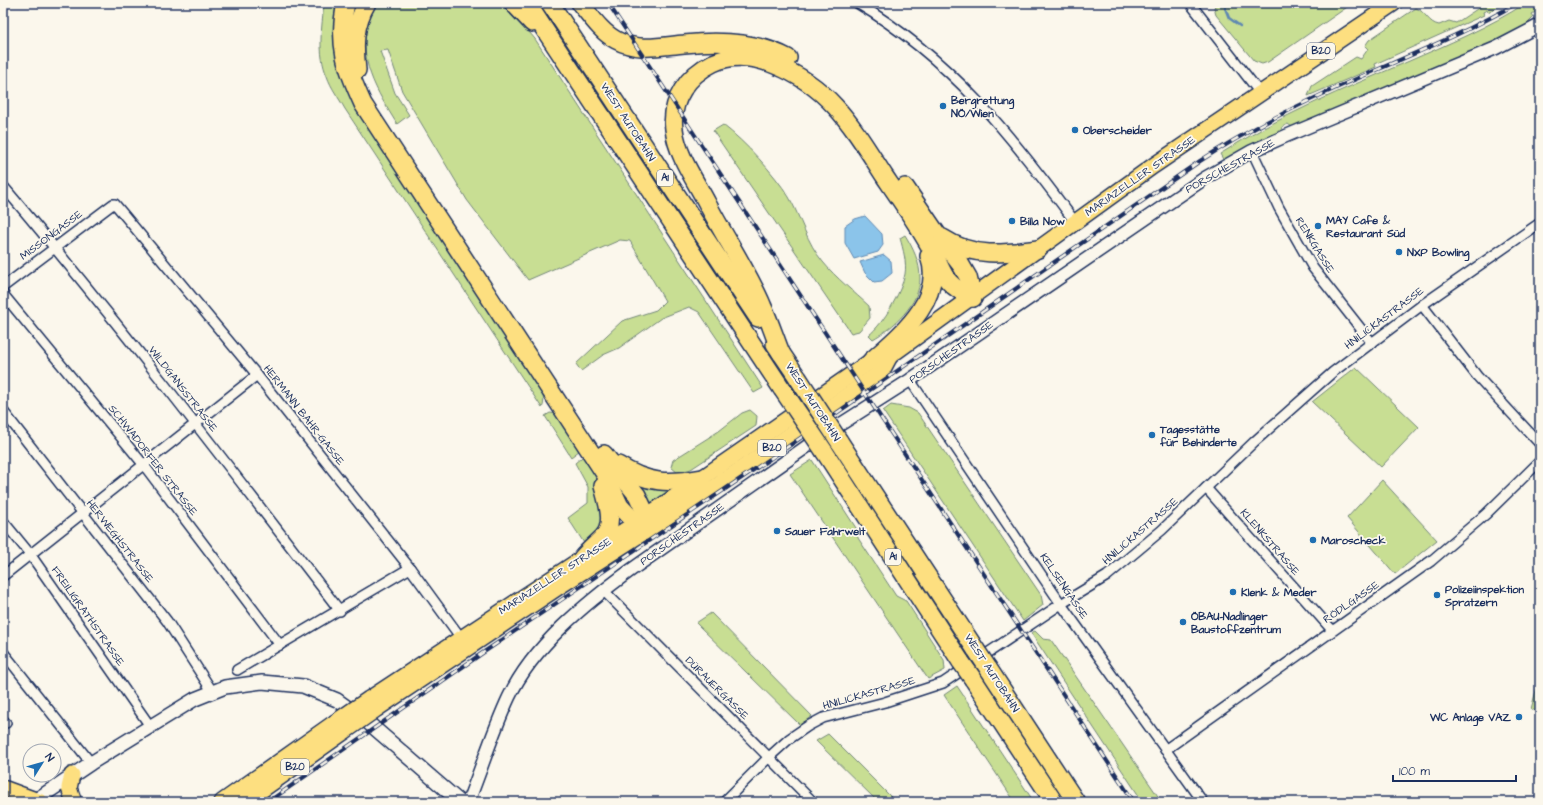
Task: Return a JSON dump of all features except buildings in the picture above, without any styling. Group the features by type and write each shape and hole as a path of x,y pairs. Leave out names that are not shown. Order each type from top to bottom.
{"highway":[{"path":"346,3 343,17 342,41 348,73 363,104 523,346 602,460 637,496 645,512 643,523"},
{"path":"367,3 360,15 355,34 355,51 357,70 375,108 602,460 610,519 606,533 582,558"},
{"path":"513,3 567,63"},
{"name":"WEST AUTOBAHN","path":"527,3 824,451 1054,802"},
{"name":"WEST AUTOBAHN","path":"550,3 1076,802"},
{"path":"580,3 605,32 614,40 625,44 651,48 699,42 737,43 762,48 783,56 807,69 833,88 851,108 937,234 961,265 968,277 973,298"},
{"path":"781,353 762,305 684,160 677,142 674,128 676,104 680,92 691,78 715,62 734,58 748,58 766,62 800,77 834,103 852,126 929,245 948,282 958,291 973,298"},
{"path":"871,361 903,332 924,305 930,290 932,274 930,258 918,229"},
{"path":"937,234 955,246 978,253 1004,254 1038,249"},
{"path":"602,460 649,480 679,482 702,478"}],"main road":[{"name":"MARIAZELLER STRASSE","path":"222,802 339,728 464,642 643,523 702,478 871,361 890,356 973,298 1074,222 1260,93 1394,3"},
{"name":"MARIAZELLER STRASSE","path":"464,642 582,558 643,523 719,484 882,371 890,356"},
{"path":"3,788 37,801 91,763 150,726 212,691 250,682 290,684 315,690 346,706 460,802"},
{"name":"MARIAZELLER STRASSE","path":"245,802 339,728"},
{"path":"72,775 68,788 74,802"}],"street":[{"path":"857,3 890,22 956,79 1009,135 1074,222"},
{"path":"1194,4 1260,93"},
{"name":"PORSCHESTRASSE","path":"468,802 509,696 523,673 541,650 566,624 604,590 819,438 910,380 1205,178 1252,151 1307,126 1496,48 1540,24"},
{"name":"RENKGASSE","path":"1252,151 1279,208 1313,268 1372,343"},
{"name":"WILDGANSSTRASSE","path":"3,186 54,247 195,423 340,611"},
{"name":"MISSONGASSE","path":"3,287 114,203"},
{"name":"HERMANN BAHR-GASSE","path":"114,203 257,375 410,568 464,642"},
{"name":"HNILICKASTRASSE","path":"724,802 768,758 790,739 823,718 885,702 943,683 1061,604 1096,584 1162,530 1296,404 1422,304 1540,223"},
{"name":"SCHWADORFER STRASSE","path":"3,294 143,464 280,645"},
{"path":"1422,304 1477,376 1540,444"},
{"path":"3,576 257,375"},
{"name":"KELSENGASSE","path":"910,380 1061,604 1203,802"},
{"name":"HERWEGHSTRASSE","path":"3,411 167,621 212,691"},
{"name":"RÖDLGASSE","path":"1165,750 1431,561 1486,514 1540,461"},
{"name":"KLENKSTRASSE","path":"1206,488 1332,630"},
{"name":"FREILIGRATHSTRASSE","path":"3,521 30,554 150,726"},
{"path":"237,670 340,611 410,568"},
{"name":"DÜRAUERGASSE","path":"604,590 813,802"},
{"path":"3,652 91,763"}],"green space":[{"path":"324,3 341,3 339,48 536,380 542,392 544,403 542,408 333,89 324,67 321,49"},
{"path":"376,3 501,3 514,14 535,39 763,388 754,393 699,312 689,307 661,318 619,348 603,355 581,371 576,364 622,321 656,310 665,301 630,241 620,240 528,280 467,200 402,91 388,50 380,51 395,93 409,115 397,124 382,100 371,74 365,48 369,20"},
{"path":"1216,3 1353,3 1268,62 1262,64 1254,61 1216,15 1214,8"},
{"path":"1486,3 1500,3 1501,5 1488,12 1487,10 1483,12 1484,15 1375,64 1376,67 1308,96 1312,86 1356,57 1361,59 1368,49 1365,46 1369,40 1416,8 1432,22 1439,25 1449,21 1456,23"},
{"path":"1526,3 1540,3 1540,9 1532,14 1534,17 1525,26 1499,40 1292,127 1288,124 1282,127 1281,131 1224,161 1220,154 1288,115 1468,35 1498,20"},
{"path":"723,125 759,158 783,188 789,197 817,255 839,279 869,306 870,318 859,331 851,333 713,131"},
{"path":"905,235 913,250 920,272 919,288 910,306 897,322 873,339 869,335 880,324 896,299 903,282 905,265 900,238"},
{"path":"1356,367 1419,427 1381,467 1312,402"},
{"path":"891,405 909,408 918,413 1041,595 1043,605 1023,621 883,411"},
{"path":"750,410 757,416 756,426 691,469 678,473 671,467 673,460 719,431 742,413"},
{"path":"550,413 557,414 584,447 571,457 545,416"},
{"path":"587,453 598,476 607,517 598,533 584,543 568,518 588,503 588,487 575,463"},
{"path":"812,460 856,528 858,538 896,596 906,601 944,660 945,670 928,679 790,474"},
{"path":"1382,480 1437,540 1395,574 1347,518"},
{"path":"637,481 675,487 646,506"},
{"path":"711,613 812,716 800,725 696,623"},
{"path":"1035,631 1043,639 1051,640 1162,802 1143,802 1031,633"},
{"path":"1540,676 1540,713 1531,709"},
{"path":"957,686 1034,802 1015,802 944,695"},
{"path":"828,734 896,802 878,802 816,741"}],"water":[{"path":"865,216 882,234 883,245 878,252 854,259 845,243 845,226 855,219"},
{"path":"884,255 891,261 892,273 882,281 874,282 865,273 860,262"}],"waterway":[{"path":"1225,8 1229,18 1240,26"}],"railway":[{"path":"608,3 1134,802"},
{"path":"268,802 484,652 786,448 1215,151 1293,108 1470,28 1517,3"}],"place":[{"name":"Bergrettung NÖ/Wien","path":"943,106"},
{"name":"Oberscheider","path":"1075,130"},
{"name":"Billa Now","path":"1012,221"},
{"name":"MAY Cafe & Restaurant Süd","path":"1318,226"},
{"name":"NXP Bowling","path":"1399,252"},
{"name":"Tagesstätte für Behinderte","path":"1152,435"},
{"name":"Sauer Fahrwelt","path":"777,531"},
{"name":"Maroscheck","path":"1313,540"},
{"name":"Klenk & Meder","path":"1233,592"},
{"name":"Polizeiinspektion Spratzern","path":"1437,595"},
{"name":"ÖBAU-Nadlinger Baustoffzentrum","path":"1183,622"},
{"name":"WC Anlage VAZ","path":"1519,717"}]}
